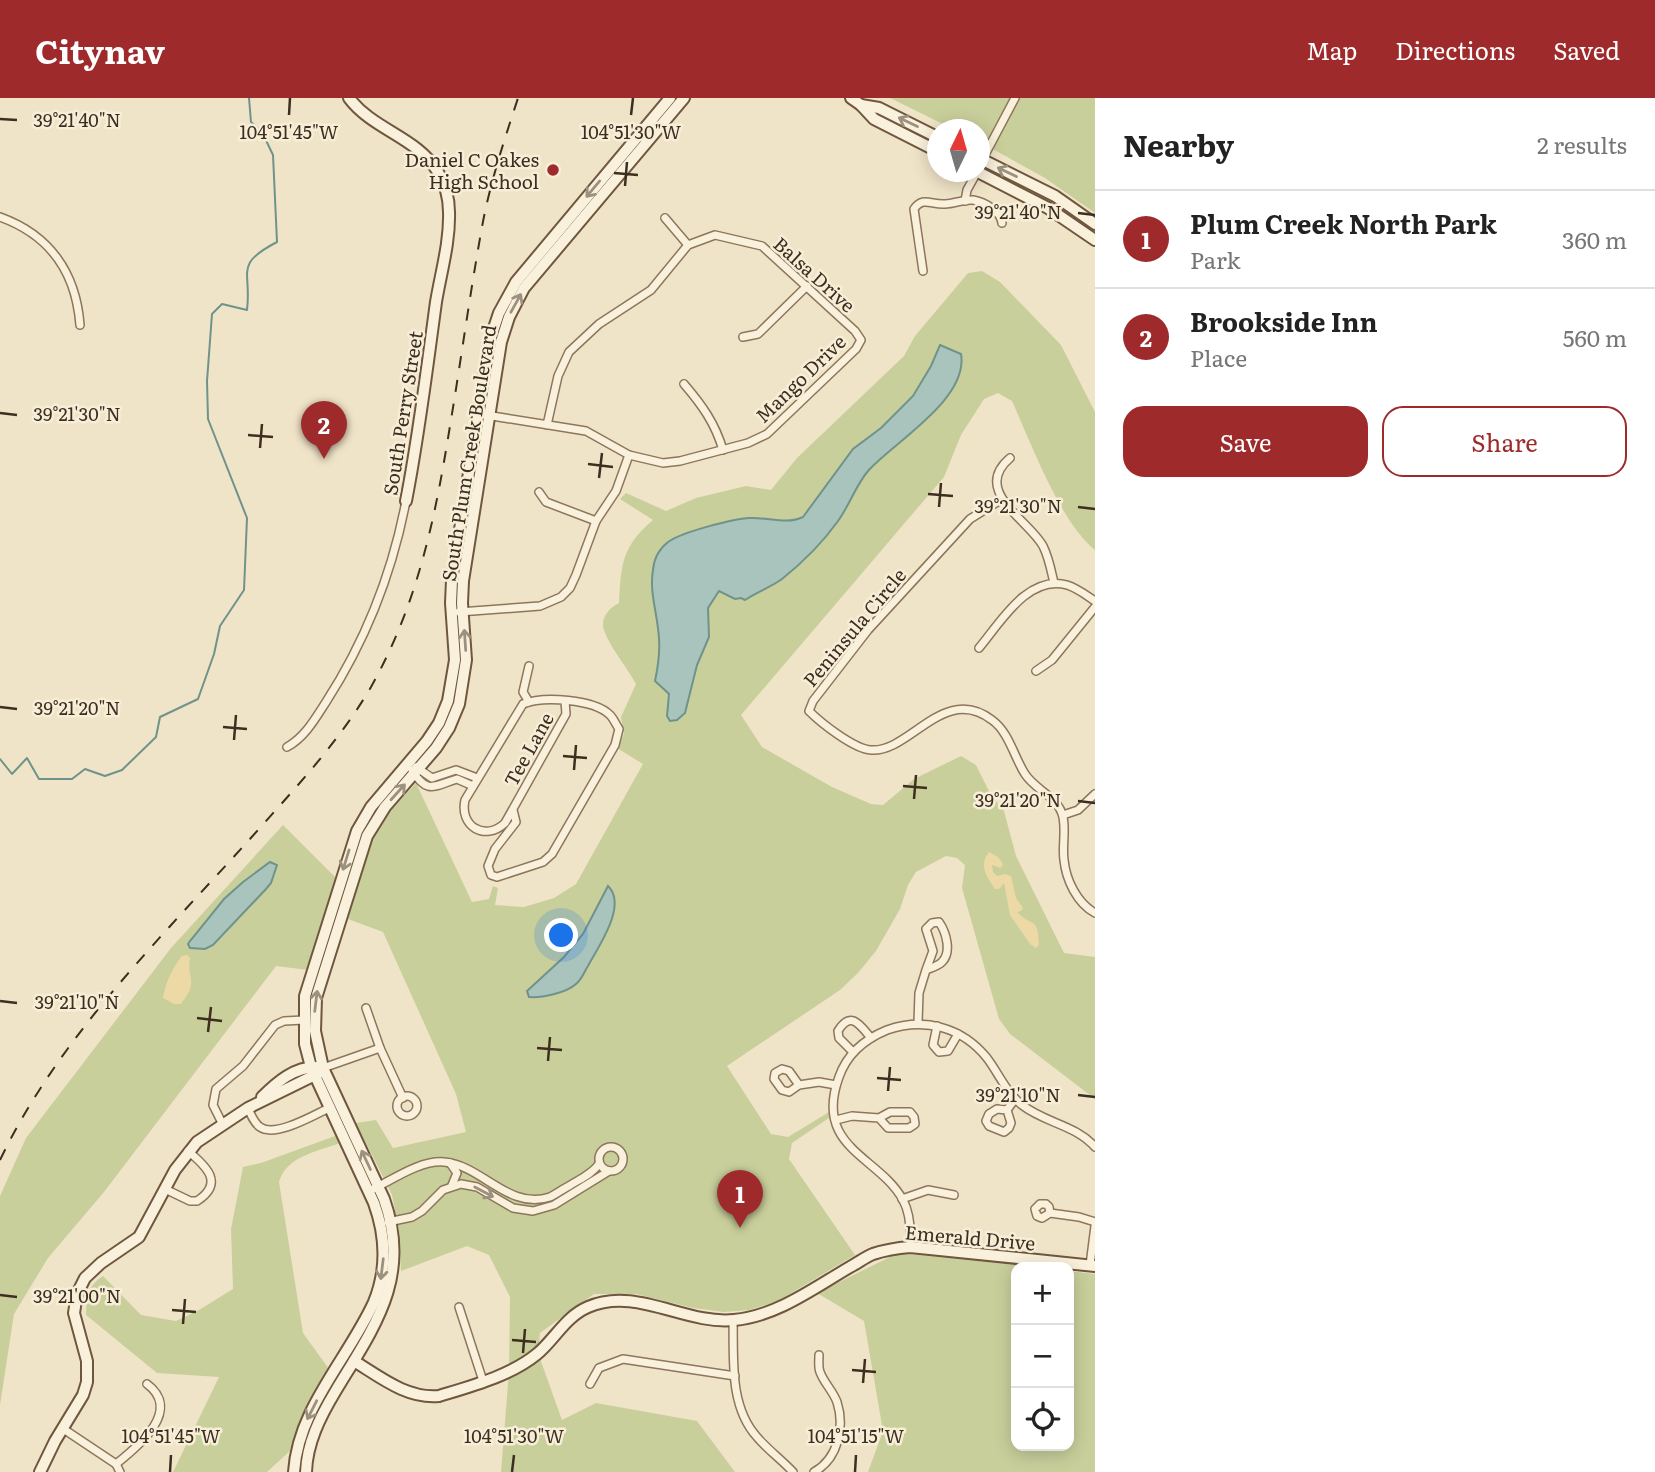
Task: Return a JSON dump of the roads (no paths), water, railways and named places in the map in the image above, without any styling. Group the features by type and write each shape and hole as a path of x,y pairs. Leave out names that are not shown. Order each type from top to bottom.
{"street":[{"name":"South Perry Street","path":"288,747 302,736 320,711 361,641 388,573 406,501 448,233 449,208 438,173 422,152 366,116 349,98"},
{"name":"South Plum Creek Boulevard","path":"306,1472 309,1448 317,1426 379,1317 388,1297 394,1265 386,1222 374,1189 316,1071 316,998 367,836 384,807 449,728 459,704 466,660 457,612 484,415 490,340 511,289 670,98"},
{"name":"South Plum Creek Boulevard","path":"484,415 501,342 520,294 684,98"},
{"path":"851,98 861,104 874,119 927,146"},
{"path":"990,144 1015,98"},
{"path":"861,104 879,108 927,132"},
{"path":"990,165 1055,196 1095,224"},
{"path":"990,179 1048,208 1095,240"},
{"path":"965,201 971,182"},
{"path":"923,271 914,209 922,201 942,205 974,200 996,211 1002,217 1002,223"},
{"path":"0,217 35,235 57,257 76,296 80,325"},
{"path":"547,425 558,376 569,352 599,324 651,290 688,245 665,218"},
{"name":"Balsa Drive","path":"688,245 715,235 762,246 855,331 861,340"},
{"path":"743,337 758,334 807,286"},
{"name":"Mango Drive","path":"484,415 596,434 629,455 663,463 680,461 748,443 767,434 856,349 861,340"},
{"path":"684,384 712,420 723,450"},
{"path":"457,612 540,606 561,597 570,588 596,521 616,491 629,455"},
{"path":"1010,458 1000,466 997,479 1002,499 1015,518 1042,544 1050,561 1054,583"},
{"path":"539,492 546,502 596,521"},
{"name":"Peninsula Circle","path":"1002,499 970,519 886,610 813,701 808,711 851,742 871,750 896,744 940,714 962,710 979,712 993,720 1005,734 1027,777 1048,793 1063,816"},
{"path":"979,648 1018,601 1030,591 1054,583 1067,585 1095,601"},
{"path":"1036,671 1052,660 1095,607"},
{"path":"529,667 523,692 529,702"},
{"path":"542,699 565,701 594,706 610,715 619,729 615,745 552,854 542,862 497,877 491,875 488,866 495,849 516,822 513,810 497,830 485,832 474,829 466,822 463,809 477,778 523,704 542,699"},
{"name":"Tee Lane","path":"513,810 566,714 565,701"},
{"name":"South Plum Creek Boulevard","path":"374,1189 329,1108 305,1044 304,1020 309,979 357,831 371,807 414,768"},
{"path":"414,768 432,778 456,770 477,778"},
{"path":"414,768 423,784 431,787 457,779 473,786"},
{"path":"1095,794 1078,810 1063,816 1063,859 1068,877 1081,902 1095,913"},
{"path":"918,1023 919,993 926,970 933,951 926,929 932,923 939,922 947,942 947,955 941,963 926,970"},
{"path":"366,1008 380,1048 403,1098"},
{"path":"222,1123 214,1105 215,1089 243,1066 275,1025 284,1021 304,1020"},
{"path":"853,1052 839,1038 838,1031 845,1023 851,1020 858,1023 871,1038"},
{"path":"910,1247 908,1216 902,1199 891,1185 849,1147 836,1120 836,1085 845,1063 853,1052 871,1038 918,1023 937,1026 958,1034 986,1057 1015,1099 1044,1118 1083,1134 1095,1147"},
{"path":"937,1026 933,1045 939,1052 948,1051 958,1034"},
{"path":"40,1472 62,1427 83,1395 88,1377 87,1361 74,1313 79,1288 85,1278 139,1237 188,1152 222,1123 248,1108 283,1078 316,1071 380,1048"},
{"path":"799,1085 813,1082 836,1085"},
{"path":"1007,1110 1015,1099"},
{"path":"248,1108 256,1124 269,1131 278,1130 329,1108"},
{"path":"836,1120 852,1116 879,1118 890,1112 910,1112 915,1116 915,1124 909,1128 888,1129 879,1118"},
{"path":"386,1222 412,1217 443,1190 469,1184 513,1208 533,1211 554,1205 618,1168 623,1161 622,1155 617,1148 611,1146 603,1149 598,1157 600,1164 610,1171"},
{"path":"165,1189 190,1201 197,1201 208,1191 210,1173 205,1165 188,1152"},
{"path":"374,1189 423,1165 434,1162 450,1163 467,1168 516,1197 532,1200 550,1197 594,1172 600,1164"},
{"path":"450,1163 457,1173 452,1186"},
{"path":"902,1199 928,1189 954,1195"},
{"path":"1050,1213 1080,1217 1095,1224 1092,1265"},
{"name":"South Plum Creek Boulevard","path":"294,1472 298,1445 307,1421 377,1293 383,1264 386,1222"},
{"name":"Emerald Drive","path":"354,1361 400,1388 427,1397 439,1396 517,1368 538,1353 567,1321 587,1308 610,1301 636,1302 701,1318 733,1320 777,1309 870,1255 910,1247 1092,1265"},
{"path":"459,1307 483,1381"},
{"path":"733,1320 739,1404 756,1436 793,1472"},
{"path":"814,1472 830,1457 840,1430 836,1400 820,1371 819,1355"},
{"path":"590,1384 599,1368 623,1359 735,1376"},
{"path":"62,1427 118,1468 158,1420 162,1409 160,1397 146,1384"}],"water":[{"path":"940,345 961,354 960,371 953,387 927,418 868,471 842,515 819,544 782,579 745,600 735,599 719,591 708,608 709,637 697,665 685,713 677,720 670,721 667,716 669,694 655,681 659,644 652,579 654,562 660,551 675,538 720,523 750,518 784,521 803,517 853,449 881,428 913,396"},
{"path":"270,862 277,865 266,889 213,945 205,949 190,948 190,941 224,899"},
{"path":"608,886 615,904 613,915 580,980 560,992 529,997 527,991 564,957 583,934"}],"waterway":[{"path":"0,759 12,774 27,758 39,779 72,779 85,769 105,776 122,770 156,737 160,717 198,699 214,654 220,626 244,590 247,518 208,419 207,381 212,314 222,304 247,310 249,263 277,242 273,155 262,132 251,122 249,98"}],"railway":[{"path":"0,1160 53,1069 84,1027 117,986 318,761 359,706 387,655 413,592 431,527 485,211 518,98"}],"place":[{"name":"Daniel C Oakes High School","path":"553,170"},
{"name":"Brookside Inn","path":"324,459"},
{"name":"Plum Creek North Park","path":"740,1228"}]}
